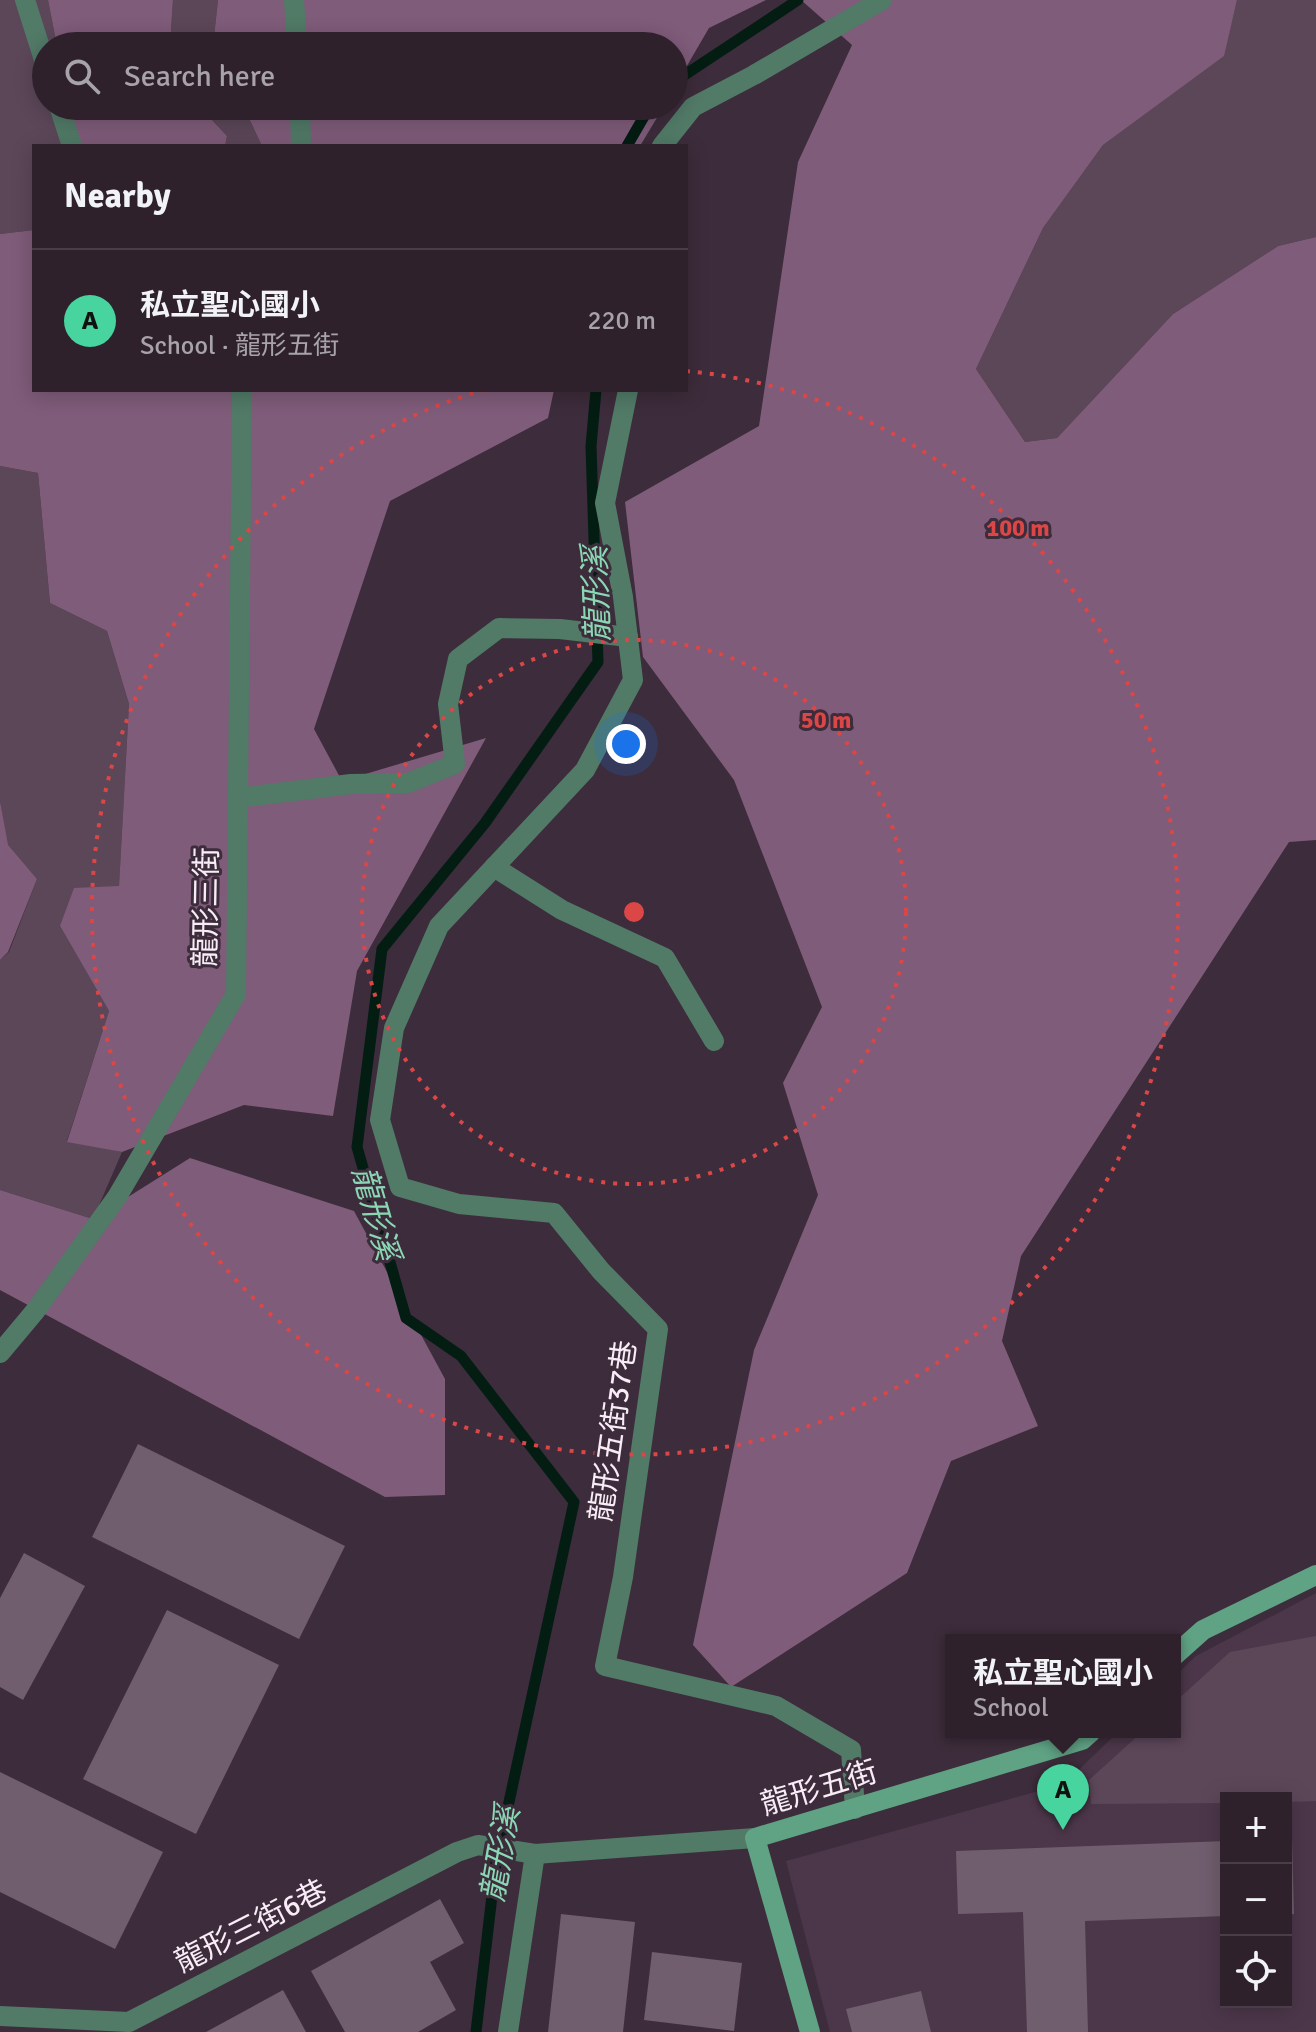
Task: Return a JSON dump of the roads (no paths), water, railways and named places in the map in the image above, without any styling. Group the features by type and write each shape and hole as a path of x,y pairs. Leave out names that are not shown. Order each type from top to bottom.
{"street":[{"path":"25,0 35,32"},
{"path":"294,0 296,32"},
{"path":"688,113 693,107 882,0"},
{"path":"64,120 71,144"},
{"path":"300,120 301,144"},
{"path":"664,144 683,120"},
{"name":"龍形三街","path":"0,1353 36,1310 117,1197 236,994 242,392"},
{"name":"龍形五街37巷","path":"628,392 605,503 623,597 633,680 585,770 439,926 394,1028 380,1120 400,1187 459,1204 554,1213 601,1271 658,1329 623,1577 605,1666 776,1706 851,1750 855,1809"},
{"path":"237,798 351,784 408,783 455,764 448,704 458,659 499,628 560,629 628,637"},
{"path":"494,867 562,910 665,958 714,1041"},
{"path":"1181,1650 1203,1630 1316,1575"},
{"name":"龍形五街","path":"810,2032 755,1838 1084,1738"},
{"name":"龍形三街6巷","path":"0,2016 129,2022 457,1852 478,1845 528,1852 755,1838"},
{"path":"508,2032 528,1852"}],"waterway":[{"name":"龍形溪","path":"688,73 798,0"},
{"name":"龍形溪","path":"628,144 642,120"},
{"name":"龍形溪","path":"476,2032 496,1862 574,1502 461,1356 406,1318 357,1147 382,949 485,823 598,662 591,446 596,392"}],"place":[{"name":"私立聖心國小","path":"1063,1830"}]}
